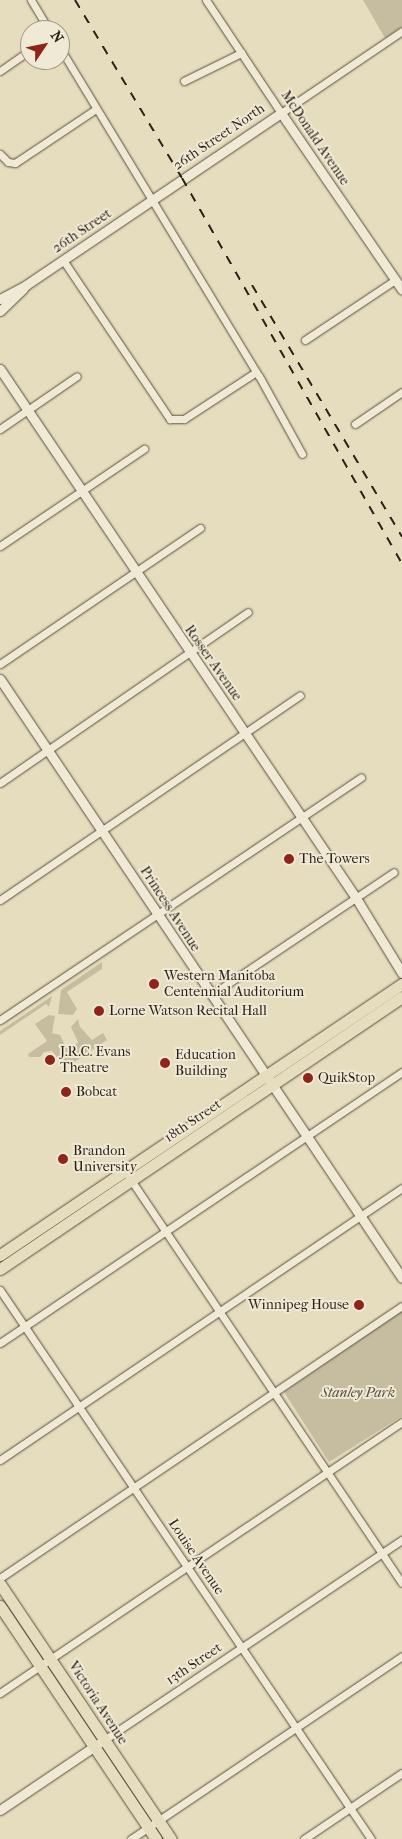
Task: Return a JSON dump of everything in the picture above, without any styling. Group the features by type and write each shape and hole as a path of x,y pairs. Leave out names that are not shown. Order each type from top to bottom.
{"main road":[{"name":"18th Street","path":"0,1269 264,1076 402,984"},
{"name":"18th Street","path":"0,1255 272,1086 402,997"},
{"name":"Victoria Avenue","path":"0,1584 156,1839"},
{"name":"Victoria Avenue","path":"0,1606 46,1662"},
{"name":"Victoria Avenue","path":"99,1743 171,1839"}],"street":[{"path":"31,0 43,20"},
{"name":"McDonald Avenue","path":"206,0 280,113 402,290"},
{"name":"26th Street North","path":"152,199 402,32"},
{"path":"184,81 241,53"},
{"path":"0,71 20,57"},
{"path":"70,65 256,372 302,454"},
{"path":"0,154 8,162 15,163 96,109"},
{"name":"26th Street","path":"0,298 26,285 152,199"},
{"path":"63,260 170,419 184,419 256,372"},
{"path":"305,340 395,280"},
{"name":"26th Street","path":"0,312 26,285"},
{"name":"Rosser Avenue","path":"0,369 189,654 245,732 356,898 402,974"},
{"path":"0,429 77,376"},
{"path":"355,424 402,392"},
{"path":"0,546 144,449"},
{"path":"0,664 200,528"},
{"path":"0,783 248,612"},
{"name":"Princess Avenue","path":"0,679 264,1076 402,1278"},
{"path":"0,900 300,695"},
{"path":"0,1020 361,776"},
{"path":"211,995 394,872"},
{"path":"0,1342 402,1072"},
{"path":"128,1176 402,1583"},
{"path":"0,1460 402,1188"},
{"name":"Louise Avenue","path":"0,1290 371,1839"},
{"path":"0,1578 402,1306"},
{"path":"0,1692 402,1422"},
{"name":"13th Street","path":"0,1810 402,1540"},
{"path":"131,1839 402,1656"},
{"path":"304,1839 402,1773"}],"green space":[{"path":"363,0 402,0 402,27 385,38"},
{"path":"102,962 102,969 67,992 77,1009 73,1015 58,1014 61,990"},
{"path":"52,996 49,1007 46,1004 0,1035 0,1031"},
{"path":"49,1015 55,1016 52,1033 60,1035 66,1047 74,1047 78,1042 71,1027 78,1019 80,1027 92,1040 103,1033 107,1040 70,1065 68,1061 60,1061 52,1051 44,1052 40,1057 29,1057 28,1054 47,1041 35,1024"},
{"name":"Stanley Park","path":"402,1311 402,1416 329,1462 284,1392"}],"railway":[{"path":"75,0 182,178 402,563"},
{"path":"252,285 402,537"}],"place":[{"name":"The Towers","path":"289,859"},
{"name":"Western Manitoba Centennial Auditorium","path":"154,984"},
{"name":"Lorne Watson Recital Hall","path":"99,1011"},
{"name":"J.R.C. Evans Theatre","path":"50,1060"},
{"name":"Education Building","path":"165,1063"},
{"name":"QuikStop","path":"308,1078"},
{"name":"Bobcat","path":"66,1092"},
{"name":"Brandon University","path":"63,1159"},
{"name":"Winnipeg House","path":"359,1305"}]}
